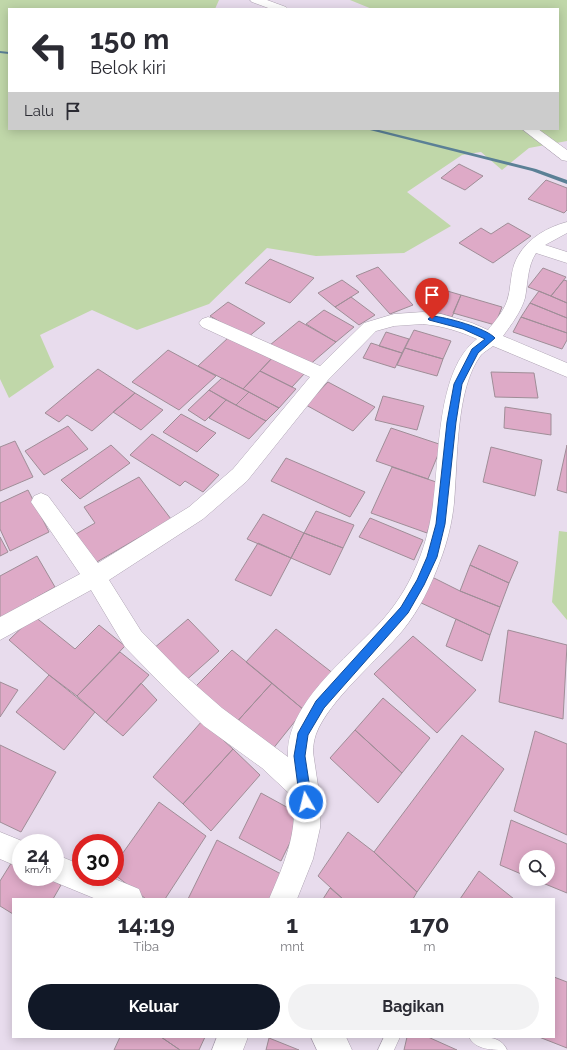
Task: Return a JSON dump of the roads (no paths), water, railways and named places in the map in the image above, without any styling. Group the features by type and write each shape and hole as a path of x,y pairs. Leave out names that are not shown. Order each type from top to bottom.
{"street":[{"path":"256,0 279,8"},
{"path":"530,130 567,156"},
{"path":"283,898 303,852 308,814 300,756 303,733 310,719 332,689 404,610 421,582 432,557 440,524 451,422 458,384 475,351 491,338 503,325 515,302 524,257 544,238 567,227"},
{"path":"534,246 567,258"},
{"path":"0,629 95,576 196,513 240,475 322,376 370,327 394,320 423,318 441,320 466,327 491,338 564,363"},
{"path":"208,323 322,376"},
{"path":"41,502 95,576 133,639 174,681 213,717 271,759 304,789"},
{"path":"0,845 12,850"},
{"path":"64,872 127,898"},
{"path":"227,1050 233,1038"},
{"path":"327,1038 337,1050"}],"lane":[{"path":"386,1050 392,1038"},
{"path":"479,1038 499,1050"}],"waterway":[{"path":"0,52 8,53"},
{"path":"373,130 534,170 567,182"}]}
